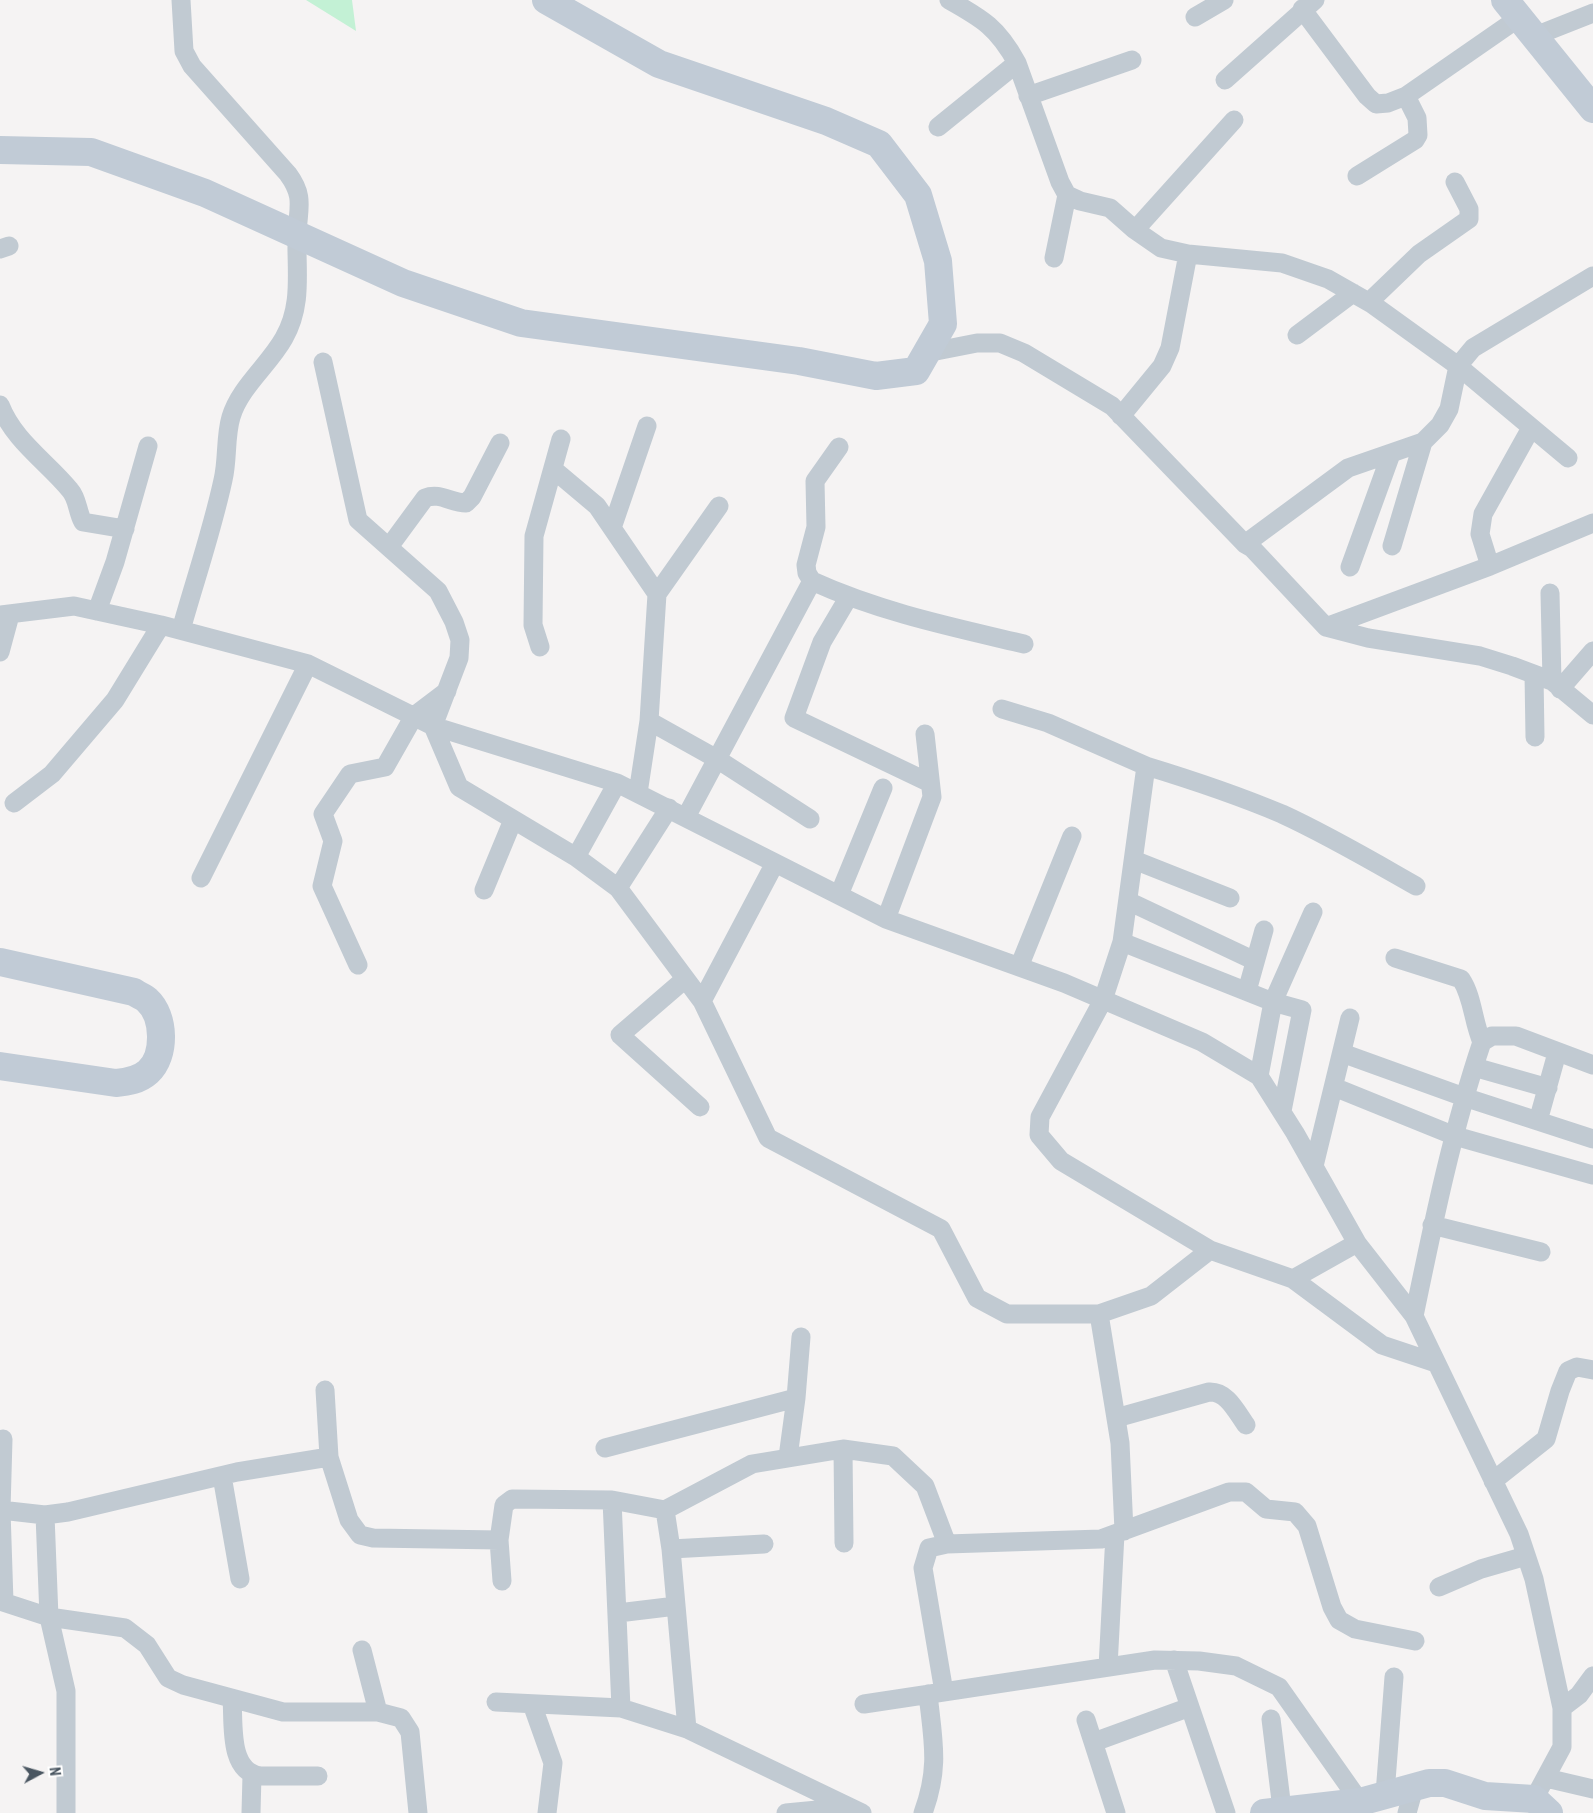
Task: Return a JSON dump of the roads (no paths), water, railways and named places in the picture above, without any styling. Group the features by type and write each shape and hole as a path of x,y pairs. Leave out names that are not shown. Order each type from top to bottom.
{"street":[{"path":"181,0 184,51 192,66 298,188 300,202 297,235 299,289 296,308 284,340 240,399 232,415 220,496 181,630"},
{"path":"0,150 91,152 205,193 403,283 521,323 799,362 876,376 916,370 943,324 938,261 918,195 879,144 826,121 659,64 546,0"},
{"path":"948,0 993,27 1007,45 1017,63 1060,182 1067,195 1080,201 1110,208 1135,230 1161,248 1188,254 1282,263 1328,279 1361,298 1458,366 1568,458"},
{"path":"1195,17 1224,0"},
{"path":"1225,80 1308,4 1366,96 1376,104 1388,104 1406,96 1520,18 1593,14"},
{"path":"1520,18 1593,108"},
{"path":"1028,96 1132,60"},
{"path":"938,127 1017,63"},
{"path":"1357,176 1415,140 1418,135 1417,118 1406,96"},
{"path":"1135,230 1234,120"},
{"path":"1297,335 1361,298 1418,254 1469,219 1469,209 1456,182"},
{"path":"1054,258 1067,195"},
{"path":"1121,416 1162,366 1170,348 1188,254"},
{"path":"1245,544 1264,532 1334,476 1348,468 1423,442 1440,425 1449,409 1458,366 1473,348 1593,276"},
{"path":"926,353 977,343 1000,344 1032,358 1112,406 1245,544 1252,548 1326,628 1368,638 1480,656 1534,674 1556,685 1593,715"},
{"path":"323,362 358,520 438,591 454,622 460,640 459,658 433,726 459,787 576,857 618,888 702,1001 768,1138 941,1229 977,1298 1007,1314 1099,1314 1151,1296 1210,1250"},
{"path":"0,405 23,442 75,496 83,522 125,529"},
{"path":"612,528 647,426"},
{"path":"1490,566 1480,534 1484,514 1531,428"},
{"path":"540,647 533,625 534,536 561,439"},
{"path":"1392,546 1423,442"},
{"path":"389,547 425,498 442,496 459,503 466,503 472,496 500,443"},
{"path":"97,611 125,529 148,446"},
{"path":"839,447 815,481 816,527 806,565 807,573 812,581 848,598 923,620 1024,644"},
{"path":"1350,567 1391,454"},
{"path":"553,469 597,506 657,594"},
{"path":"638,793 649,721 657,594 719,506"},
{"path":"1326,628 1490,566 1593,524"},
{"path":"686,817 812,581"},
{"path":"1550,593 1556,685"},
{"path":"848,598 822,642 794,718 930,783"},
{"path":"0,652 5,615 74,606 161,625 308,664 433,726 617,783 886,919 1019,967 1103,1000 1202,1042 1259,1076 1282,1111 1357,1243 1414,1316 1519,1534 1545,1621 1562,1708 1562,1747 1543,1797"},
{"path":"14,803 52,774 114,700 161,625"},
{"path":"1556,685 1593,650"},
{"path":"201,878 308,664"},
{"path":"1534,674 1535,737"},
{"path":"358,965 322,886 333,841 323,814 350,774 385,767 414,716 447,691"},
{"path":"1002,709 1048,723 1146,766 1223,790 1283,815 1332,839 1416,886"},
{"path":"649,721 717,759 810,819"},
{"path":"886,919 932,797 925,734"},
{"path":"1146,766 1122,942 1103,1000 1040,1117 1040,1135 1062,1161 1210,1250 1293,1279 1382,1345 1436,1363"},
{"path":"576,857 617,783"},
{"path":"839,895 883,788"},
{"path":"618,888 669,808"},
{"path":"484,890 512,820"},
{"path":"1019,967 1072,836"},
{"path":"1134,860 1230,898"},
{"path":"702,1001 775,863"},
{"path":"1128,901 1255,961"},
{"path":"1259,1076 1272,1002 1313,912"},
{"path":"1247,992 1264,930"},
{"path":"1122,942 1272,1002 1302,1010 1282,1111"},
{"path":"1395,958 1461,979 1466,987 1474,1022 1482,1042 1464,1097 1432,1225 1414,1316"},
{"path":"0,962 134,992 148,1001 161,1030 159,1051 155,1064 148,1073 132,1081 116,1082 0,1066"},
{"path":"685,979 620,1035 700,1107"},
{"path":"1314,1166 1350,1018"},
{"path":"1482,1042 1492,1036 1516,1036 1557,1053 1593,1064"},
{"path":"1342,1053 1464,1097 1593,1139"},
{"path":"1538,1121 1557,1053"},
{"path":"1474,1067 1548,1088"},
{"path":"1334,1087 1455,1136 1593,1175"},
{"path":"1432,1225 1541,1252"},
{"path":"1293,1279 1357,1243"},
{"path":"1099,1314 1116,1418 1122,1477 1108,1667"},
{"path":"788,1457 796,1398 801,1337"},
{"path":"1493,1481 1546,1439 1560,1390 1568,1371 1577,1367 1593,1370"},
{"path":"325,1390 329,1457 349,1520 360,1535 373,1538 499,1540"},
{"path":"1116,1418 1217,1391 1224,1395 1246,1425"},
{"path":"605,1448 796,1398"},
{"path":"3,1439 1,1510 2,1601 50,1617 125,1628 147,1645 168,1678 183,1685 284,1712 378,1712 401,1718 410,1732 418,1813"},
{"path":"843,1449 844,1543"},
{"path":"502,1581 499,1540 504,1505 512,1499 612,1500 665,1510 752,1464 843,1449 893,1456 925,1486 947,1544"},
{"path":"1,1510 45,1514 68,1512 222,1476 329,1457"},
{"path":"222,1476 240,1579"},
{"path":"923,1813 932,1791 936,1765 936,1693 923,1568 929,1548 947,1544 1101,1539 1229,1492 1246,1492 1266,1509 1294,1512 1307,1526 1332,1607 1339,1620 1354,1629 1415,1641"},
{"path":"612,1500 621,1708"},
{"path":"665,1510 671,1549 686,1730"},
{"path":"45,1514 50,1617 66,1691 66,1813"},
{"path":"671,1549 764,1544"},
{"path":"1439,1587 1481,1570 1526,1556"},
{"path":"618,1614 676,1606"},
{"path":"362,1650 378,1712"},
{"path":"864,1704 1155,1660 1236,1666 1279,1687 1373,1798"},
{"path":"1174,1660 1226,1813"},
{"path":"1562,1708 1579,1695 1593,1676"},
{"path":"1373,1798 1394,1677"},
{"path":"232,1699 237,1754 242,1768 252,1775 318,1776"},
{"path":"496,1702 621,1708 686,1730 856,1810"},
{"path":"532,1704 553,1763 547,1813"},
{"path":"1094,1742 1190,1707"},
{"path":"1271,1719 1273,1811 1373,1798 1410,1801 1429,1783 1445,1783 1487,1805 1593,1789"},
{"path":"1086,1720 1116,1813"},
{"path":"251,1813 252,1775"},
{"path":"786,1813 856,1810"}]}
